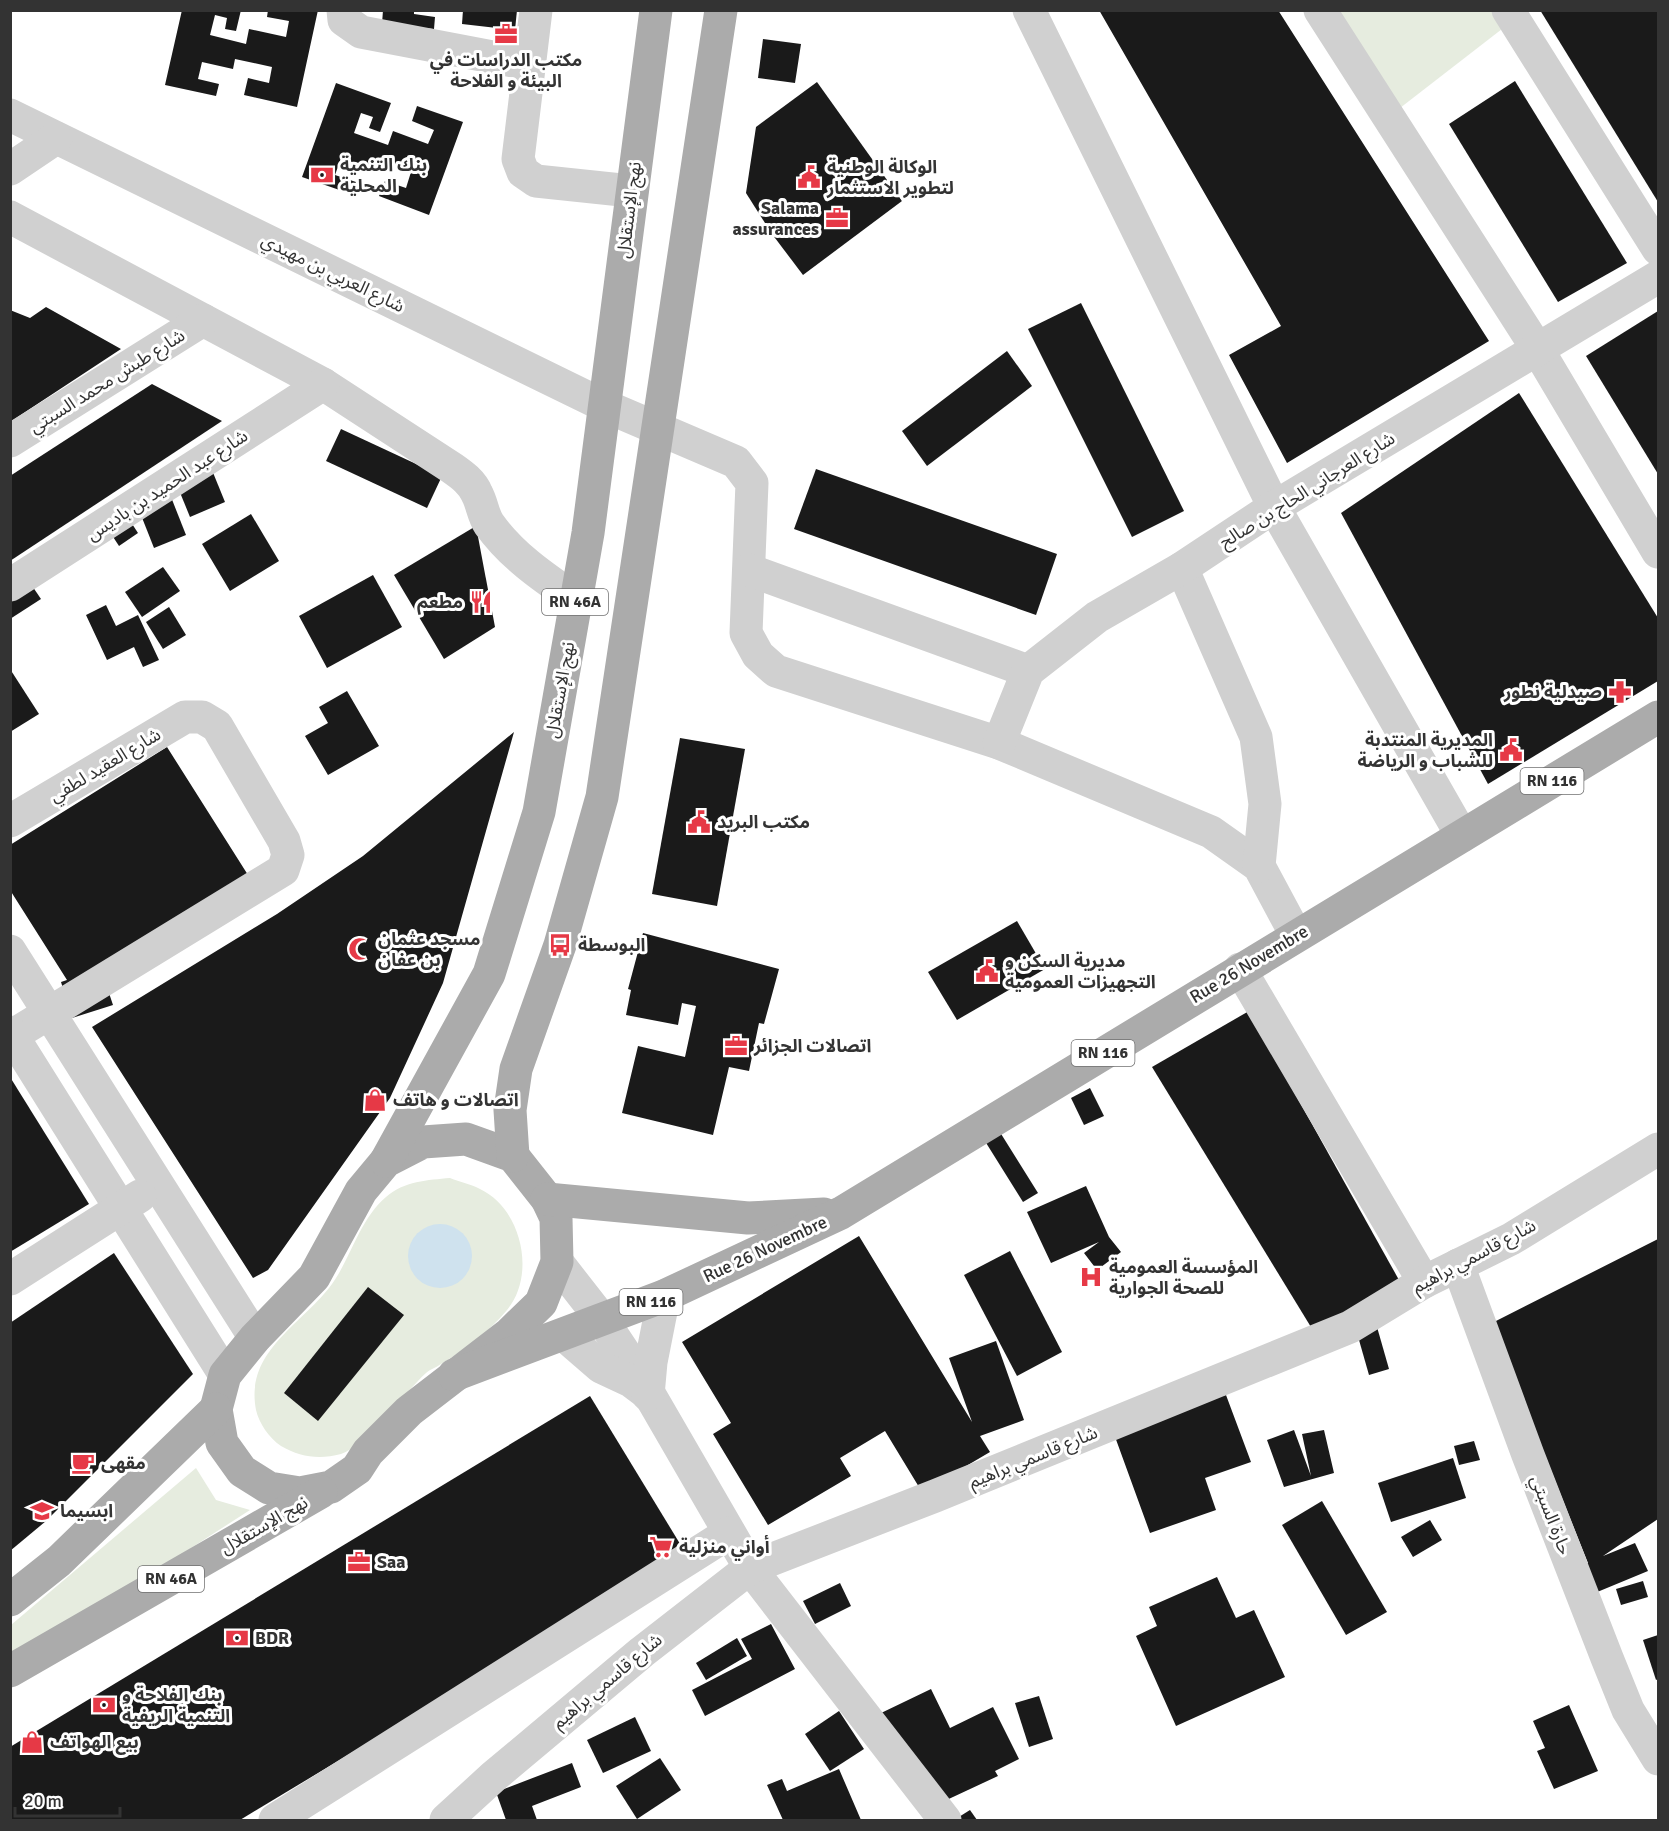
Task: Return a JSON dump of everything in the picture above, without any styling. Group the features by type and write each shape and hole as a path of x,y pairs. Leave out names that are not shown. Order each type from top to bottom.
{"main road":[{"name":"نهج الإستقلال","path":"386,1161 489,974 539,812 588,532 656,10"},
{"name":"RN 46A","path":"513,1156 510,1110 516,1069 560,945 602,797 721,10"},
{"name":"Rue 26 Novembre","path":"454,1375 603,1321 664,1296 841,1213 1296,935 1659,717"},
{"path":"331,1486 300,1493 268,1488 242,1471 222,1443 216,1409 225,1375 255,1338 314,1277 361,1191 386,1161 423,1142 465,1139 513,1156 547,1199 556,1218 557,1262"},
{"name":"Rue 26 Novembre","path":"547,1199 748,1218 841,1213"},
{"name":"نهج الإستقلال","path":"10,1671 357,1469 368,1452 409,1411 509,1334 541,1303 557,1262"},
{"path":"10,1600 59,1562 216,1409"}],"street":[{"path":"343,10 344,20 361,32 529,64"},
{"path":"536,10 518,159 523,172 536,181 632,191"},
{"path":"1029,10 1274,507 1454,841"},
{"path":"1320,10 1538,350 1659,552"},
{"path":"1508,10 1659,249"},
{"name":"شارع العربي بن مهيدي","path":"10,115 605,406 656,429 726,455 752,483 746,633 758,655 776,671 999,743 1211,832 1259,866"},
{"path":"10,169 56,138"},
{"path":"10,217 323,384 466,478 477,492 487,521 502,541 525,564 575,599"},
{"name":"شارع العرجاني الحاج بن صالح","path":"1028,671 1097,617 1182,568 1274,507 1659,277"},
{"name":"شارع طبش محمد السبتي","path":"10,441 204,320"},
{"name":"شارع عبد الحميد بن باديس","path":"10,585 323,384"},
{"path":"1182,568 1256,737 1265,804 1259,866 1296,935"},
{"path":"749,570 1028,671 999,743"},
{"name":"شارع العقيد لطفي","path":"10,821 184,717 202,717 217,726 284,841 288,855 283,870 50,1013"},
{"path":"10,951 255,1338"},
{"path":"1240,969 1424,1282"},
{"path":"50,1013 11,1035 225,1375"},
{"name":"شارع قاسمي براهيم","path":"446,1821 493,1777 642,1652 750,1569 1350,1327 1424,1282 1511,1239 1659,1149"},
{"path":"10,1279 157,1184"},
{"path":"557,1262 603,1321 750,1569 945,1821"},
{"name":"حارة السبتي","path":"1458,1265 1524,1444 1628,1710 1659,1759"},
{"path":"648,1395 651,1362 664,1296"},
{"path":"564,1335 601,1367 631,1380 648,1395"},
{"path":"275,1821 729,1533"}],"shaded area":[{"path":"1339,11 1491,11 1502,29 1400,108"},
{"path":"450,1178 477,1187 494,1198 506,1211 514,1226 520,1243 521,1279 516,1295 507,1310 477,1340 426,1373 373,1430 351,1449 333,1456 317,1457 295,1453 281,1446 265,1430 256,1410 255,1390 258,1372 266,1357 277,1342 329,1288 368,1217 386,1197 408,1184"},
{"path":"196,1468 216,1500 250,1510 11,1664 11,1625"}],"water":[{"path":"440,1224 458,1230 466,1238 472,1256 466,1274 458,1282 440,1288 422,1282 414,1274 408,1256 414,1238 422,1230"}],"building":[{"path":"182,10 241,10 236,31 225,29 227,18 215,15 210,35 246,44 249,29 286,37 289,21 267,17 268,10 318,10 297,107 244,95 248,78 269,83 272,67 235,59 233,69 202,62 198,79 219,84 216,96 165,85"},
{"path":"383,10 414,10 414,14 435,17 434,29 382,24"},
{"path":"463,10 517,10 515,30 462,24"},
{"path":"1099,10 1278,10 1489,341 1287,463 1229,355 1281,326"},
{"path":"1540,10 1658,10 1658,202"},
{"path":"763,39 801,44 795,83 758,78"},
{"path":"1515,81 1627,263 1558,302 1449,124"},
{"path":"817,82 902,201 803,275 772,234 746,193 756,127"},
{"path":"336,83 391,103 380,132 369,128 373,117 361,113 354,133 388,145 393,131 428,144 434,130 412,121 417,106 463,122 429,215 379,196 385,181 406,188 411,172 375,160 371,169 341,158 335,175 356,182 351,194 302,177"},
{"path":"1081,303 1184,511 1132,537 1028,329"},
{"path":"46,307 121,349 10,422 10,310 30,318"},
{"path":"1658,311 1658,474 1586,356"},
{"path":"1007,351 1032,386 927,466 902,431"},
{"path":"152,384 222,421 10,561 10,476"},
{"path":"1519,393 1658,618 1658,681 1488,784 1341,513"},
{"path":"341,429 442,476 427,508 326,461"},
{"path":"205,453 225,502 190,517 170,468"},
{"path":"816,469 1057,554 1036,615 794,529"},
{"path":"171,497 186,535 154,548 139,510"},
{"path":"121,507 138,533 119,546 102,520"},
{"path":"251,514 279,561 230,591 202,544"},
{"path":"476,526 495,627 444,659 394,575"},
{"path":"163,567 180,591 142,617 125,592"},
{"path":"20,568 41,599 10,619 10,574"},
{"path":"373,575 402,627 327,668 299,616"},
{"path":"106,605 116,626 138,615 159,660 143,667 134,647 107,660 86,615"},
{"path":"169,607 186,635 163,649 146,622"},
{"path":"10,669 39,714 10,732"},
{"path":"347,691 379,746 328,775 305,736 328,723 319,707"},
{"path":"514,732 443,983 390,1098 268,1270 253,1278 92,1027 277,914 363,856"},
{"name":"مكتب البريد","path":"680,738 745,749 717,906 652,894"},
{"path":"167,747 248,875 101,969 113,1005 72,1018 61,982 67,980 10,890 10,845"},
{"name":"مديرية السكن و التجهيزات العمومية","path":"1017,921 1045,969 957,1020 928,972"},
{"path":"643,933 779,969 764,1024 759,1023 749,1071 729,1067 713,1135 622,1113 638,1046 685,1057 696,1006 682,1003 678,1025 626,1015 631,990 628,989"},
{"path":"1249,1011 1399,1280 1314,1332 1152,1067"},
{"path":"10,1077 89,1204 10,1252"},
{"path":"1090,1088 1104,1116 1084,1125 1071,1098"},
{"path":"998,1129 1038,1193 1023,1202 983,1138"},
{"path":"1086,1186 1109,1237 1121,1252 1097,1270 1084,1253 1099,1242 1051,1263 1027,1212"},
{"path":"859,1236 972,1422 949,1358 996,1341 1024,1420 980,1436 990,1452 922,1492 885,1431 840,1458 851,1476 768,1525 713,1434 731,1423 682,1342"},
{"path":"1658,1239 1658,1519 1603,1556 1635,1543 1648,1571 1590,1595 1578,1567 1588,1563 1492,1323"},
{"path":"1010,1251 1062,1352 1017,1376 964,1275"},
{"path":"114,1253 193,1374 46,1521 10,1551 10,1323"},
{"path":"368,1287 404,1315 318,1421 284,1393"},
{"path":"1375,1320 1389,1369 1369,1375 1355,1326"},
{"path":"1226,1395 1251,1462 1205,1478 1216,1510 1150,1533 1110,1423"},
{"path":"590,1396 685,1552 240,1820 10,1820 10,1747"},
{"path":"1294,1430 1311,1476 1302,1434 1324,1430 1334,1473 1284,1487 1267,1440"},
{"path":"1474,1441 1480,1460 1459,1465 1454,1446"},
{"path":"1453,1458 1466,1498 1391,1522 1378,1483"},
{"path":"1322,1501 1387,1612 1346,1635 1282,1525"},
{"path":"1430,1520 1442,1540 1413,1557 1401,1537"},
{"path":"1217,1577 1236,1618 1254,1610 1285,1677 1176,1726 1136,1636 1157,1626 1149,1607"},
{"path":"1643,1581 1648,1597 1621,1605 1616,1589"},
{"path":"840,1583 851,1606 815,1624 803,1601"},
{"path":"771,1624 795,1669 705,1716 692,1690 752,1659 741,1639"},
{"path":"1658,1635 1658,1679 1656,1680 1643,1640"},
{"path":"737,1638 747,1656 706,1680 696,1663"},
{"path":"931,1689 950,1728 993,1707 1019,1759 995,1771 998,1776 938,1804 879,1714"},
{"path":"1039,1696 1053,1739 1029,1747 1015,1703"},
{"path":"1569,1705 1598,1771 1554,1789 1537,1751 1545,1748 1533,1721"},
{"path":"839,1711 864,1749 830,1771 805,1734"},
{"path":"635,1717 651,1751 603,1773 587,1740"},
{"path":"660,1758 681,1790 637,1819 616,1786"},
{"path":"572,1763 581,1787 532,1806 537,1820 506,1820 496,1792"},
{"path":"839,1769 861,1820 783,1820 767,1785 782,1779 787,1791"},
{"path":"970,1810 977,1820 954,1820"}],"place":[{"name":"مكتب الدراسات في البيئة و الفلاحة","path":"506,34"},
{"name":"بنك التنمية المحلية","path":"322,175"},
{"name":"الوكالة الوطنية لتطوير الاستثمار","path":"809,177"},
{"name":"Salama assurances","path":"837,218"},
{"name":"مطعم","path":"481,602"},
{"name":"صيدلية نطور","path":"1620,692"},
{"name":"المديرية المنتدبة للشباب و الرياضة","path":"1511,750"},
{"name":"مكتب البريد","path":"699,822"},
{"name":"البوسطة","path":"560,945"},
{"name":"مسجد عثمان بن عفان","path":"360,949"},
{"name":"مديرية السكن و التجهيزات العمومية","path":"987,971"},
{"name":"اتصالات الجزائر","path":"736,1046"},
{"name":"اتصالات و هاتف","path":"375,1100"},
{"name":"المؤسسة العمومية للصحة الجوارية","path":"1091,1277"},
{"name":"مقهى","path":"83,1463"},
{"name":"ابسيما","path":"42,1511"},
{"name":"أواني منزلية","path":"661,1547"},
{"name":"Saa","path":"359,1562"},
{"name":"BDR","path":"237,1638"},
{"name":"بنك الفلاحة و التنمية الريفية","path":"104,1705"},
{"name":"بيع الهواتف","path":"32,1742"}]}
